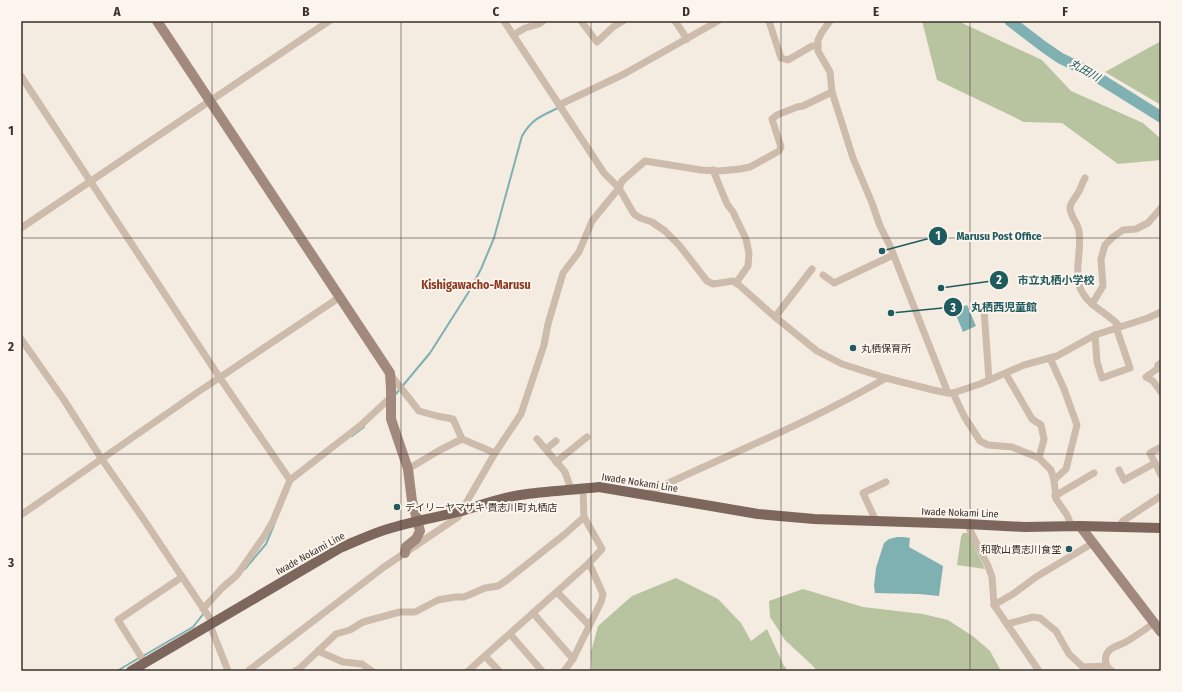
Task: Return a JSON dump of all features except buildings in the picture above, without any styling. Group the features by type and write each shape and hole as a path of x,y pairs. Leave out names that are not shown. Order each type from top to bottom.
{"main road":[{"name":"Iwade Nokami Line","path":"131,671 340,548 367,536 390,528 462,511 503,498 554,490 599,487 758,514 814,519 1025,527 1161,528"}],"street":[{"path":"157,21 390,373 419,411 437,416 453,418 462,439 495,453"},
{"path":"21,228 329,21"},
{"path":"504,21 604,173 619,188 634,214 640,218 652,222 665,231 679,245 707,281 713,284 733,281 817,351 842,364 886,378 950,393 1006,374 1024,365 1057,356 1095,335 1148,318 1161,312"},
{"path":"513,35 525,28 539,24 543,21"},
{"path":"581,21 597,42 612,27 623,21"},
{"path":"675,21 687,39"},
{"path":"560,105 624,74 718,21"},
{"path":"769,21 781,58 788,60 812,46 818,46"},
{"path":"830,21 818,40 818,51 830,72 832,92 853,158 950,393 980,441 988,445 1012,447 1039,458 1051,470 1054,480 1056,499 1076,527 1093,543 1161,632"},
{"path":"21,76 220,378 290,480"},
{"path":"248,671 358,586 458,517 495,453 521,414 544,345 548,324 563,273 579,252 592,221 619,188 622,181 645,161 677,167 713,170 750,167 779,151 781,147 772,118 797,107 803,106 832,92"},
{"path":"713,170 727,204 733,212 746,239 749,253 748,266 736,283"},
{"path":"1085,178 1081,189 1070,206 1070,211 1079,230 1078,280 1081,291 1086,299 1110,319 1117,322 1117,327 1130,368 1102,378 1097,362 1095,335"},
{"path":"1092,304 1103,286 1101,259 1106,245 1113,237 1123,230 1136,229 1148,223 1161,208"},
{"path":"823,275 834,283 893,255"},
{"path":"775,317 812,269"},
{"path":"21,515 102,458 340,297"},
{"path":"984,310 990,380"},
{"path":"21,338 203,609 211,624 228,671"},
{"path":"1050,358 1064,389 1077,425 1066,469 1054,480"},
{"path":"1161,363 1158,365 1157,369 1146,377 1153,380 1161,392"},
{"path":"390,373 391,419 408,469 412,501 420,531 416,540 406,547 405,553"},
{"path":"1006,374 1032,419 1041,425 1044,439 1039,458"},
{"path":"650,495 652,491 662,486 793,426 886,378"},
{"path":"203,609 222,588 237,575 265,535 273,521 290,480 361,425 391,397"},
{"path":"556,462 587,437"},
{"path":"408,469 462,439"},
{"path":"538,439 565,472 571,490"},
{"path":"546,449 556,441"},
{"path":"1161,447 1150,453 1161,475"},
{"path":"1118,470 1124,480 1155,463"},
{"path":"1055,496 1094,472"},
{"path":"876,521 863,493 886,482"},
{"path":"468,671 589,563 602,549 584,517 583,489"},
{"path":"1118,527 1123,521 1161,496"},
{"path":"295,671 336,634 350,630 363,622 400,612 415,612 438,600 464,597 484,588 498,586 565,534 584,517"},
{"path":"966,524 988,566 992,577 994,605 1039,671"},
{"path":"994,605 1013,594 1036,577 1093,543"},
{"path":"564,671 573,659 601,602 603,594 589,563"},
{"path":"146,663 118,620 182,577"},
{"path":"557,592 589,625"},
{"path":"533,613 573,659"},
{"path":"1007,624 1033,617 1040,618 1056,631 1069,654 1083,667 1110,668 1105,657 1107,652 1154,623"},
{"path":"510,634 542,671"},
{"path":"318,651 343,662 362,664 372,671"},
{"path":"485,656 499,671"}],"green space":[{"path":"922,21 961,21 962,23 1042,60 1071,91 1143,123 1161,139 1161,160 1118,164 1062,123 1024,122 937,80"},
{"path":"1161,41 1161,105 1105,72"},
{"path":"963,533 968,533 985,569 957,565 961,537"},
{"path":"676,578 718,599 741,623 751,641 767,629 783,664 788,671 592,671 591,652 598,626 632,596"},
{"path":"803,589 863,607 923,614 948,620 974,637 990,651 1001,671 817,671 785,640 770,617 769,601"}],"water":[{"path":"967,305 976,326 963,332 954,310"},
{"path":"897,537 910,538 909,547 943,566 939,596 875,593 874,586 876,568 884,543 889,539"}],"waterway":[{"name":"丸田川","path":"1010,21 1060,58 1089,72 1161,117"},
{"path":"395,395 430,353 470,290 481,269 494,238 522,136 533,122 558,108"},
{"path":"352,436 364,427"},
{"path":"245,569 266,544 274,525"},
{"path":"143,656 193,627 204,613"},
{"path":"117,671 139,658"}],"place":[{"name":"Marusu Post Office","path":"882,251"},
{"name":"市立丸栖小学校","path":"941,288"},
{"name":"丸栖西児童館","path":"891,313"},
{"name":"丸栖保育所","path":"853,348"},
{"name":"デイリーヤマザキ 貴志川町丸栖店","path":"397,507"},
{"name":"和歌山貴志川食堂","path":"1069,549"}],"district":[{"name":"Kishigawacho-Marusu","path":"476,285"}]}
